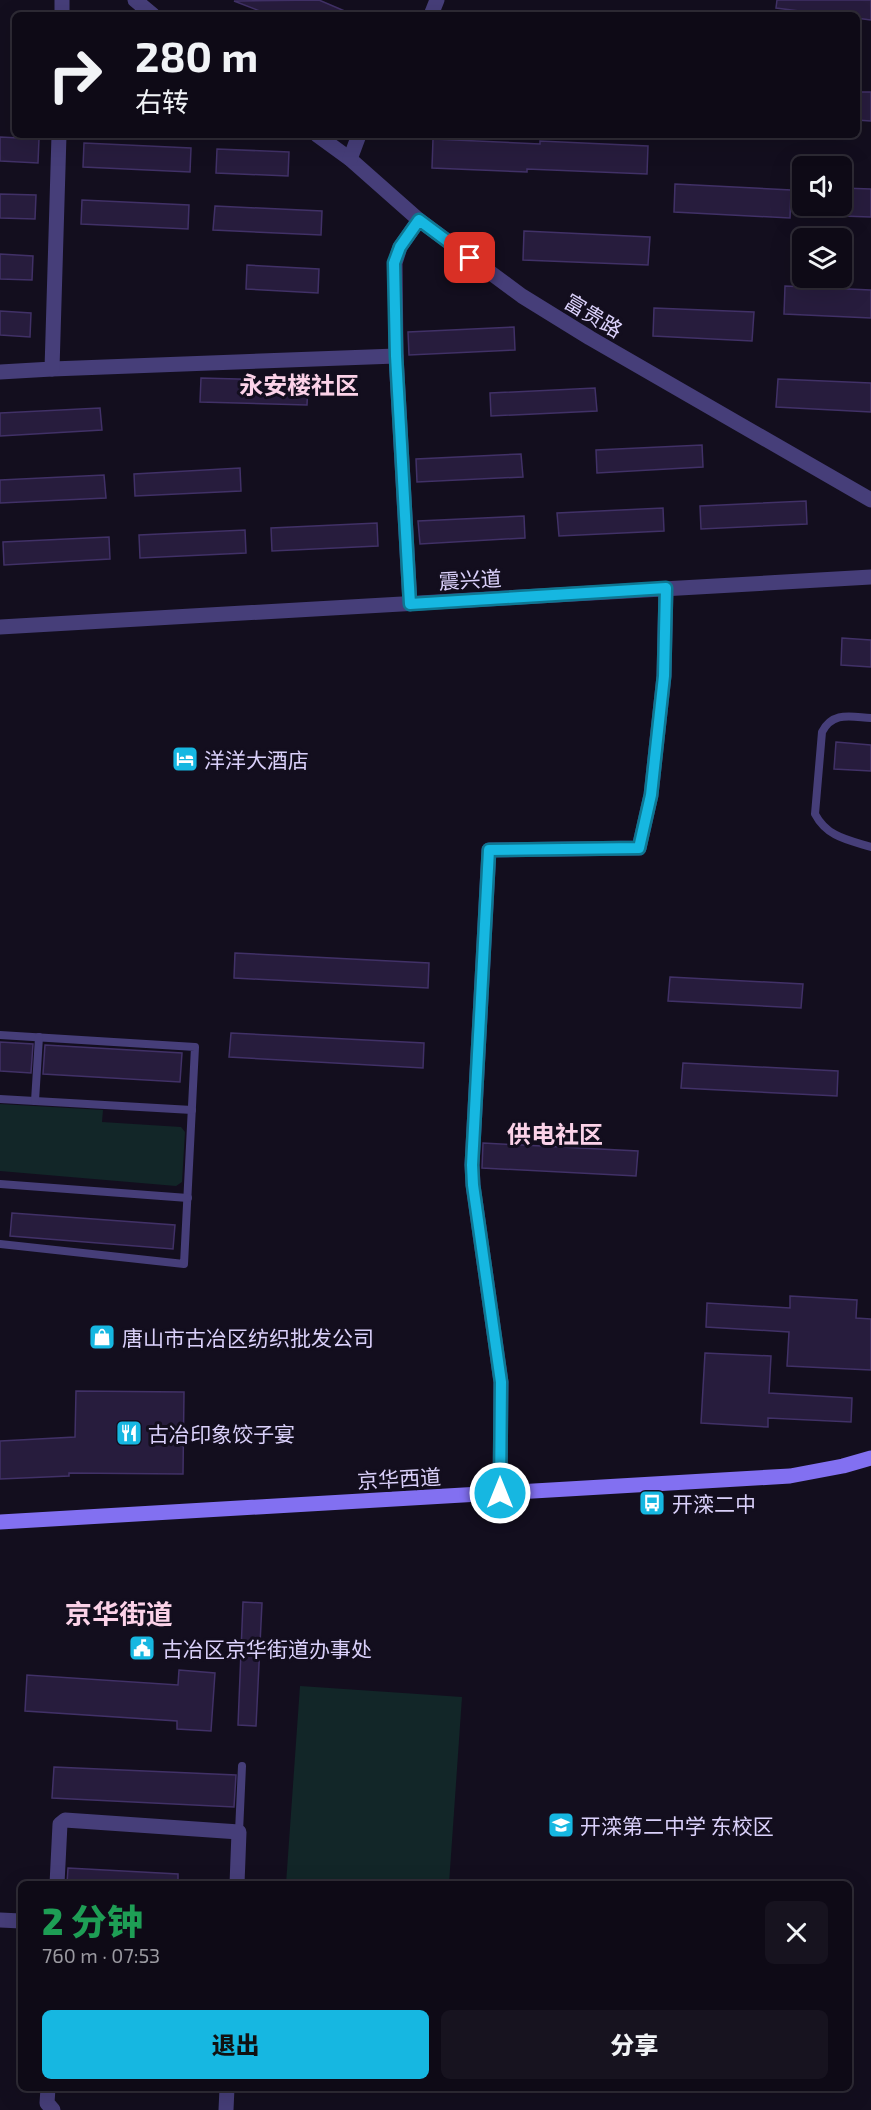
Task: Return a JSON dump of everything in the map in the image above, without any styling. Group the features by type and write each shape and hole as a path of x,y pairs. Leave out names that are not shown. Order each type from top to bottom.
{"main road":[{"name":"京华西道","path":"0,1522 790,1476 871,1458"}],"street":[{"path":"135,0 149,12"},
{"path":"52,369 59,138"},
{"name":"富贵路","path":"321,138 350,159 419,220 522,296 590,338 871,500"},
{"path":"350,159 358,138"},
{"path":"410,604 396,356 394,263 400,247 419,220"},
{"path":"0,372 396,356"},
{"name":"震兴道","path":"0,627 871,577"},
{"path":"500,1493 501,1382 472,1165 489,850 639,848 651,795 664,676 666,588"},
{"path":"57,1881 60,1824 65,1820 239,1832 237,1881"},
{"path":"0,1920 18,1921"},
{"path":"48,2091 47,2103 53,2110"},
{"path":"226,2110 227,2091"}],"lane":[{"path":"871,718 835,718 827,723 822,732 815,814 820,824 832,835 871,848"},
{"path":"0,1035 195,1047 184,1264 0,1244"},
{"path":"35,1101 39,1037"},
{"path":"0,1098 192,1110"},
{"path":"0,1184 188,1198"},
{"path":"239,1832 242,1766"}],"green space":[{"path":"0,1104 103,1110 102,1122 181,1127 185,1132 182,1182 176,1186 0,1171"},
{"path":"300,1686 462,1697 449,1881 286,1881"}],"building":[{"path":"319,0 347,12 262,12 234,1"},
{"path":"777,0 871,0 871,20 860,19 860,12 807,12 776,8"},
{"path":"860,92 871,92 871,121 860,120"},
{"path":"0,137 39,139 38,163 0,161"},
{"path":"433,139 648,146 647,174 432,168"},
{"path":"84,143 191,148 190,172 83,167"},
{"path":"217,149 289,152 288,176 216,173"},
{"path":"675,184 791,190 790,218 674,212"},
{"path":"852,188 871,189 871,217 842,216 852,216"},
{"path":"0,194 36,195 35,219 0,218"},
{"path":"82,200 189,205 188,229 81,224"},
{"path":"215,206 322,211 321,235 213,230"},
{"path":"524,231 650,237 648,265 523,260"},
{"path":"0,254 33,256 32,280 0,279"},
{"path":"247,265 319,269 318,293 246,289"},
{"path":"785,286 871,290 871,318 784,314"},
{"path":"654,308 754,312 752,341 653,336"},
{"path":"0,311 31,313 30,337 0,335"},
{"path":"514,327 515,350 409,355 408,332"},
{"path":"201,378 308,381 307,405 200,402"},
{"path":"778,379 871,383 871,412 776,407"},
{"path":"595,388 597,411 491,416 490,393"},
{"path":"100,408 102,430 0,436 0,413"},
{"path":"702,445 703,467 597,473 596,450"},
{"path":"521,454 523,477 417,482 416,459"},
{"path":"240,468 241,491 135,496 134,474"},
{"path":"104,475 106,498 0,503 0,480"},
{"path":"806,501 807,524 701,529 700,506"},
{"path":"663,508 664,531 559,536 557,513"},
{"path":"524,516 525,538 420,544 418,521"},
{"path":"377,523 378,546 272,551 271,528"},
{"path":"245,530 246,553 140,558 139,535"},
{"path":"109,537 110,559 4,565 3,542"},
{"path":"842,638 871,640 871,667 841,665"},
{"path":"836,742 871,745 871,771 834,769"},
{"path":"235,953 429,963 428,988 234,978"},
{"path":"670,977 803,984 801,1008 668,1001"},
{"path":"231,1033 424,1043 423,1068 229,1057"},
{"path":"0,1042 33,1044 31,1073 0,1071"},
{"path":"45,1045 182,1053 180,1082 43,1074"},
{"path":"683,1063 838,1071 837,1096 681,1088"},
{"path":"483,1143 638,1151 636,1176 482,1168"},
{"path":"12,1213 175,1225 173,1249 10,1236"},
{"path":"790,1296 857,1300 856,1318 871,1319 871,1370 787,1366 789,1332 706,1327 707,1303 790,1308"},
{"path":"705,1353 771,1356 769,1393 852,1398 851,1422 768,1418 768,1427 701,1423"},
{"name":"古冶印象饺子宴","path":"76,1391 184,1392 183,1474 69,1473 69,1476 0,1479 0,1441 75,1437"},
{"path":"243,1602 262,1603 256,1726 238,1725"},
{"name":"古冶区京华街道办事处","path":"179,1670 215,1673 211,1731 177,1729 177,1721 25,1711 27,1675 178,1685"},
{"path":"54,1767 236,1775 234,1807 52,1798"},
{"path":"68,1868 178,1874 178,1881 67,1881"}],"place":[{"name":"洋洋大酒店","path":"185,759"},
{"name":"唐山市古冶区纺织批发公司","path":"102,1337"},
{"name":"古冶印象饺子宴","path":"129,1433"},
{"name":"开滦二中","path":"652,1503"},
{"name":"古冶区京华街道办事处","path":"142,1648"},
{"name":"开滦第二中学 东校区","path":"561,1825"}],"district":[{"name":"永安楼社区","path":"299,384"},
{"name":"供电社区","path":"555,1133"},
{"name":"京华街道","path":"119,1613"}],"route":[{"path":"470,258 419,220 400,247 394,263 396,356 410,604 666,588 664,676 651,795 639,848 489,850 472,1165 501,1382 500,1493"}]}
